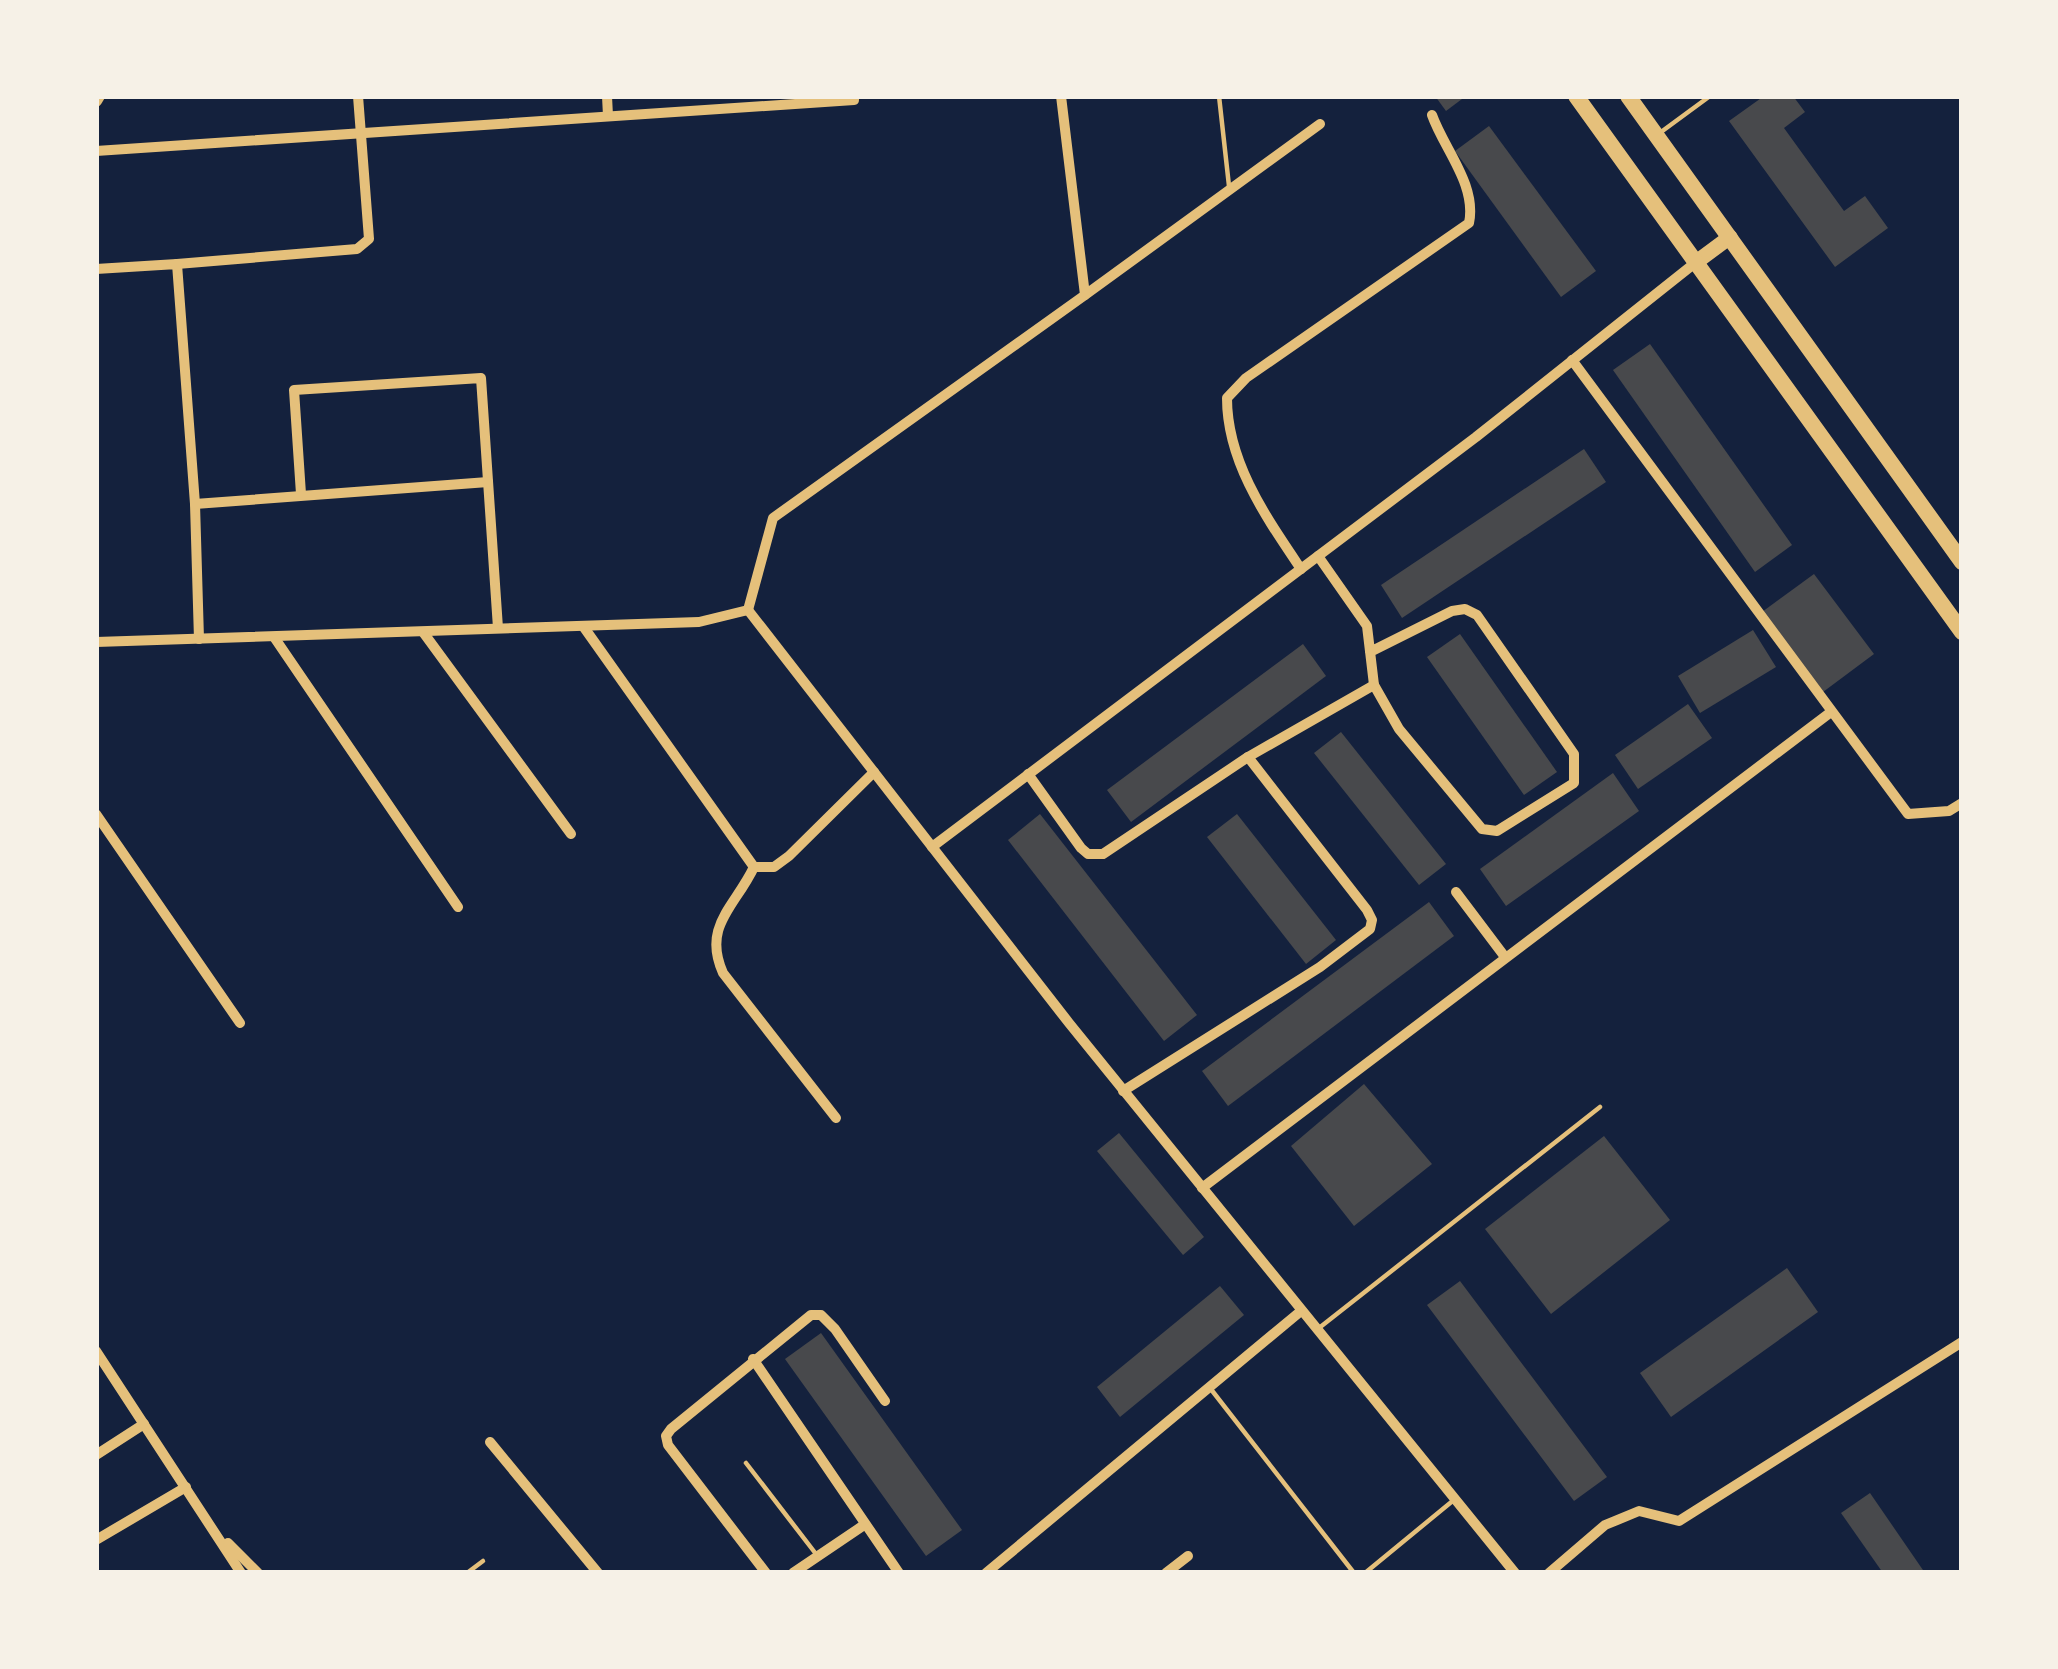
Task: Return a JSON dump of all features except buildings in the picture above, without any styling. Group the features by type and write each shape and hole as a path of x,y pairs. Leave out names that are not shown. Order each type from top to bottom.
{"main road":[{"path":"1576,96 1962,632"},
{"path":"1628,96 1962,562"},
{"path":"1694,263 1730,237"}],"street":[{"path":"96,269 357,249 369,239 370,219 358,96"},
{"path":"607,96 608,116"},
{"path":"96,151 854,100 854,96"},
{"path":"1061,96 1085,295"},
{"path":"1301,569 1255,499 1227,429 1227,398 1246,378 1469,223 1469,193 1432,115"},
{"path":"748,610 773,518 1320,124"},
{"path":"932,847 1318,556 1694,263"},
{"path":"178,264 199,639"},
{"path":"1572,360 1908,814 1949,811 1962,802"},
{"path":"302,494 294,390 481,378 498,628"},
{"path":"195,504 488,482"},
{"path":"1318,556 1367,626 1370,652 1374,685 1399,729 1482,829 1497,831 1574,783 1574,754 1477,615 1465,609 1452,611 1370,652"},
{"path":"96,642 699,622 748,610"},
{"path":"748,610 1123,1091 1515,1573"},
{"path":"583,626 754,867"},
{"path":"423,632 571,834"},
{"path":"274,637 458,907"},
{"path":"1028,774 1070,835 1095,856 1124,842 1248,757 1374,685"},
{"path":"1202,1188 1831,712"},
{"path":"1123,1091 1320,967 1370,929 1367,910 1248,757"},
{"path":"754,867 774,867 789,856 874,772"},
{"path":"96,814 240,1023"},
{"path":"754,867 715,930 716,957 723,973 836,1118"},
{"path":"1456,892 1505,957"},
{"path":"986,1573 1301,1311"},
{"path":"766,1573 668,1445 666,1436 688,1412 811,1315 821,1316 844,1340 885,1401"},
{"path":"1549,1573 1605,1525 1640,1511 1679,1522 1962,1342"},
{"path":"96,1352 241,1573"},
{"path":"753,1358 899,1573"},
{"path":"96,1455 144,1424"},
{"path":"490,1442 598,1573"},
{"path":"96,1540 186,1486"},
{"path":"794,1573 864,1525"},
{"path":"213,1528 258,1573"},
{"path":"1166,1573 1188,1556"}],"lane":[{"path":"1219,96 1230,190"},
{"path":"1656,135 1710,96"},
{"path":"1319,1328 1600,1107"},
{"path":"1209,1387 1354,1573"},
{"path":"746,1463 818,1557"},
{"path":"1365,1573 1455,1499"},
{"path":"467,1573 483,1561"},
{"path":"344,1573 359,1573"}]}
